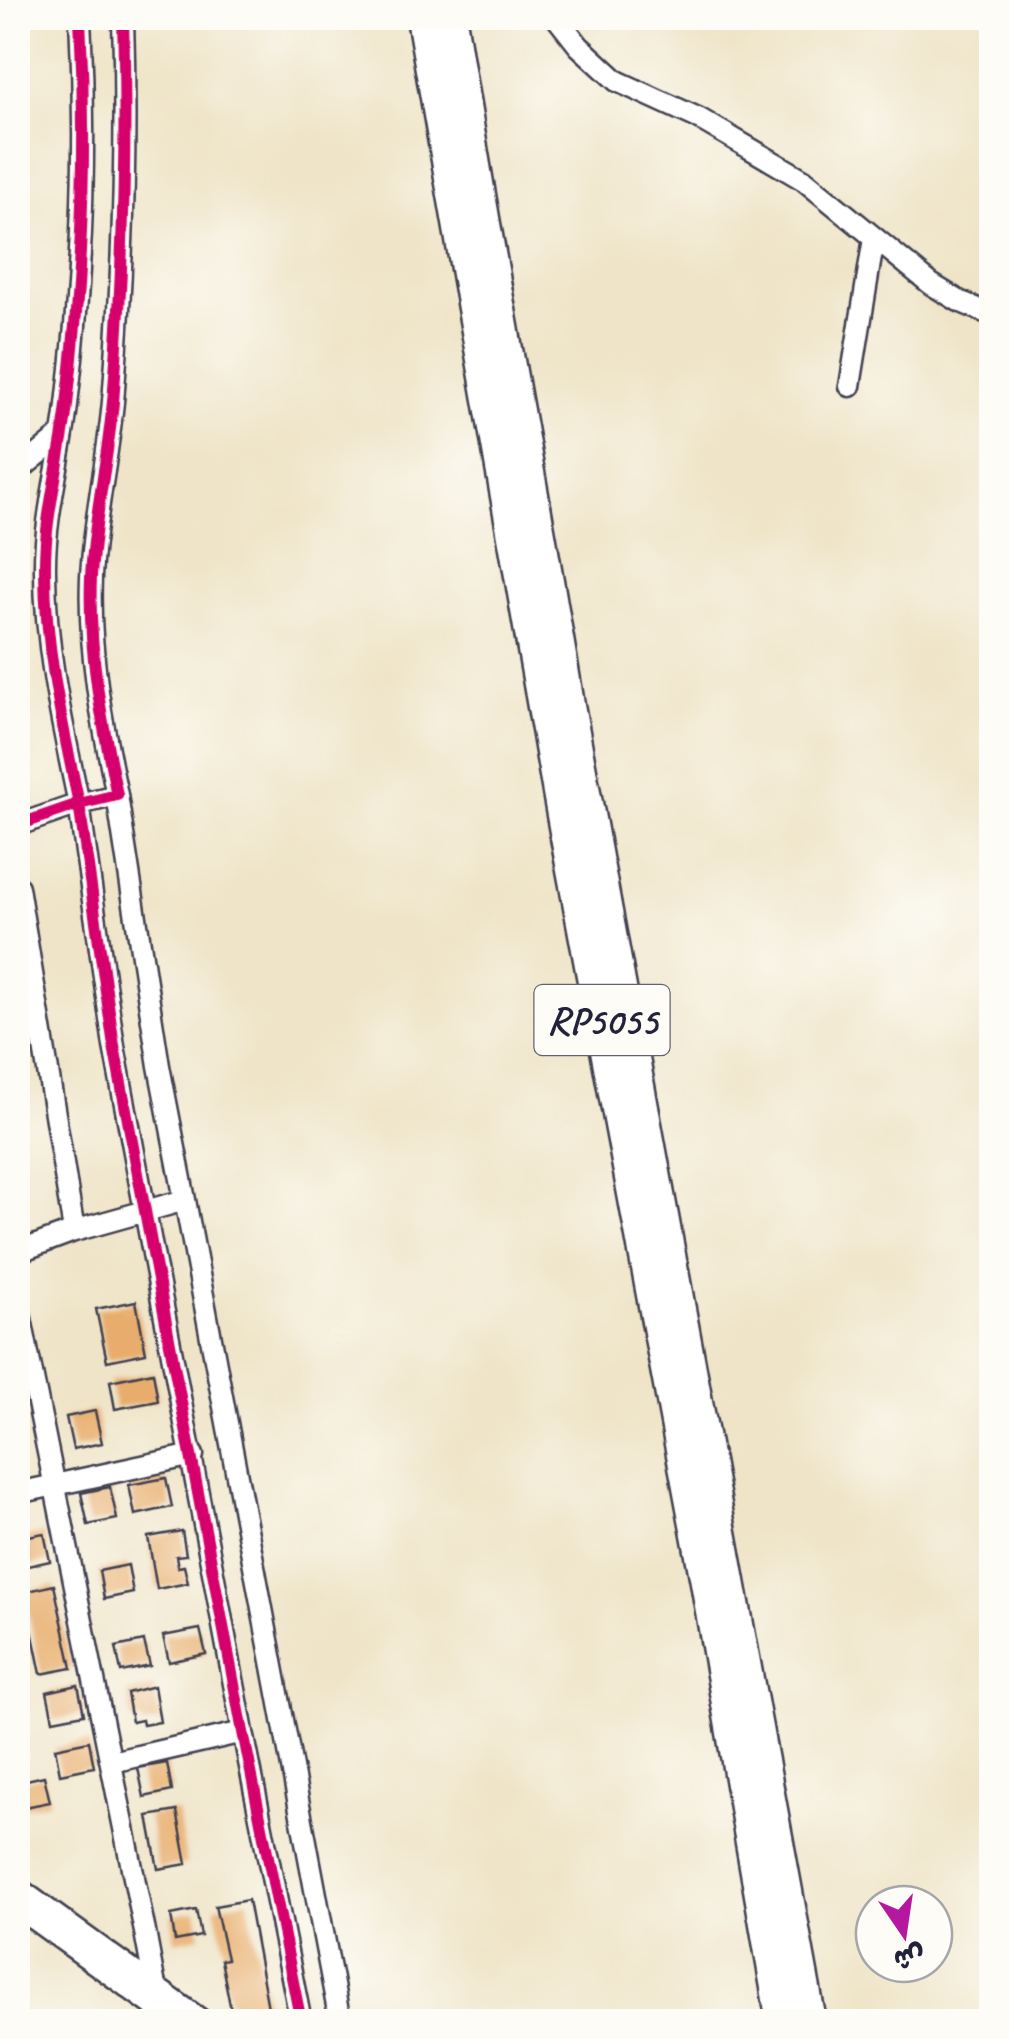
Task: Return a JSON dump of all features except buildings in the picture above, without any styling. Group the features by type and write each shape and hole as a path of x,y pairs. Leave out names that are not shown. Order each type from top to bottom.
{"highway":[{"name":"RP5055","path":"422,18 565,832 706,1582 782,2022"},
{"name":"RP5055","path":"452,18 498,308 582,778 811,2022"}],"street":[{"path":"80,18 82,219 76,318 46,533 47,624 56,698 79,804 114,1046 300,2022"},
{"path":"123,18 123,266 110,444 94,546 91,604 95,685 117,794 159,1066 340,2022"},
{"path":"557,18 606,73 698,118 804,180 931,284 992,315"},
{"path":"850,386 874,238"},
{"path":"21,462 62,435"},
{"path":"18,825 117,794"},
{"path":"18,887 74,1231"},
{"path":"18,1252 74,1231 184,1200"},
{"path":"18,1304 112,1762 152,1994"},
{"path":"18,1493 193,1454"},
{"path":"112,1762 242,1732"},
{"path":"18,1888 152,1994 176,2022"},
{"path":"18,1908 152,1994 204,2022"}],"cycle path":[{"path":"80,18 80,260 67,405 47,529 45,571 52,659 79,804 117,795 97,687 91,605 120,296 123,18"},
{"path":"18,825 79,804 114,1046 301,2022"}]}
